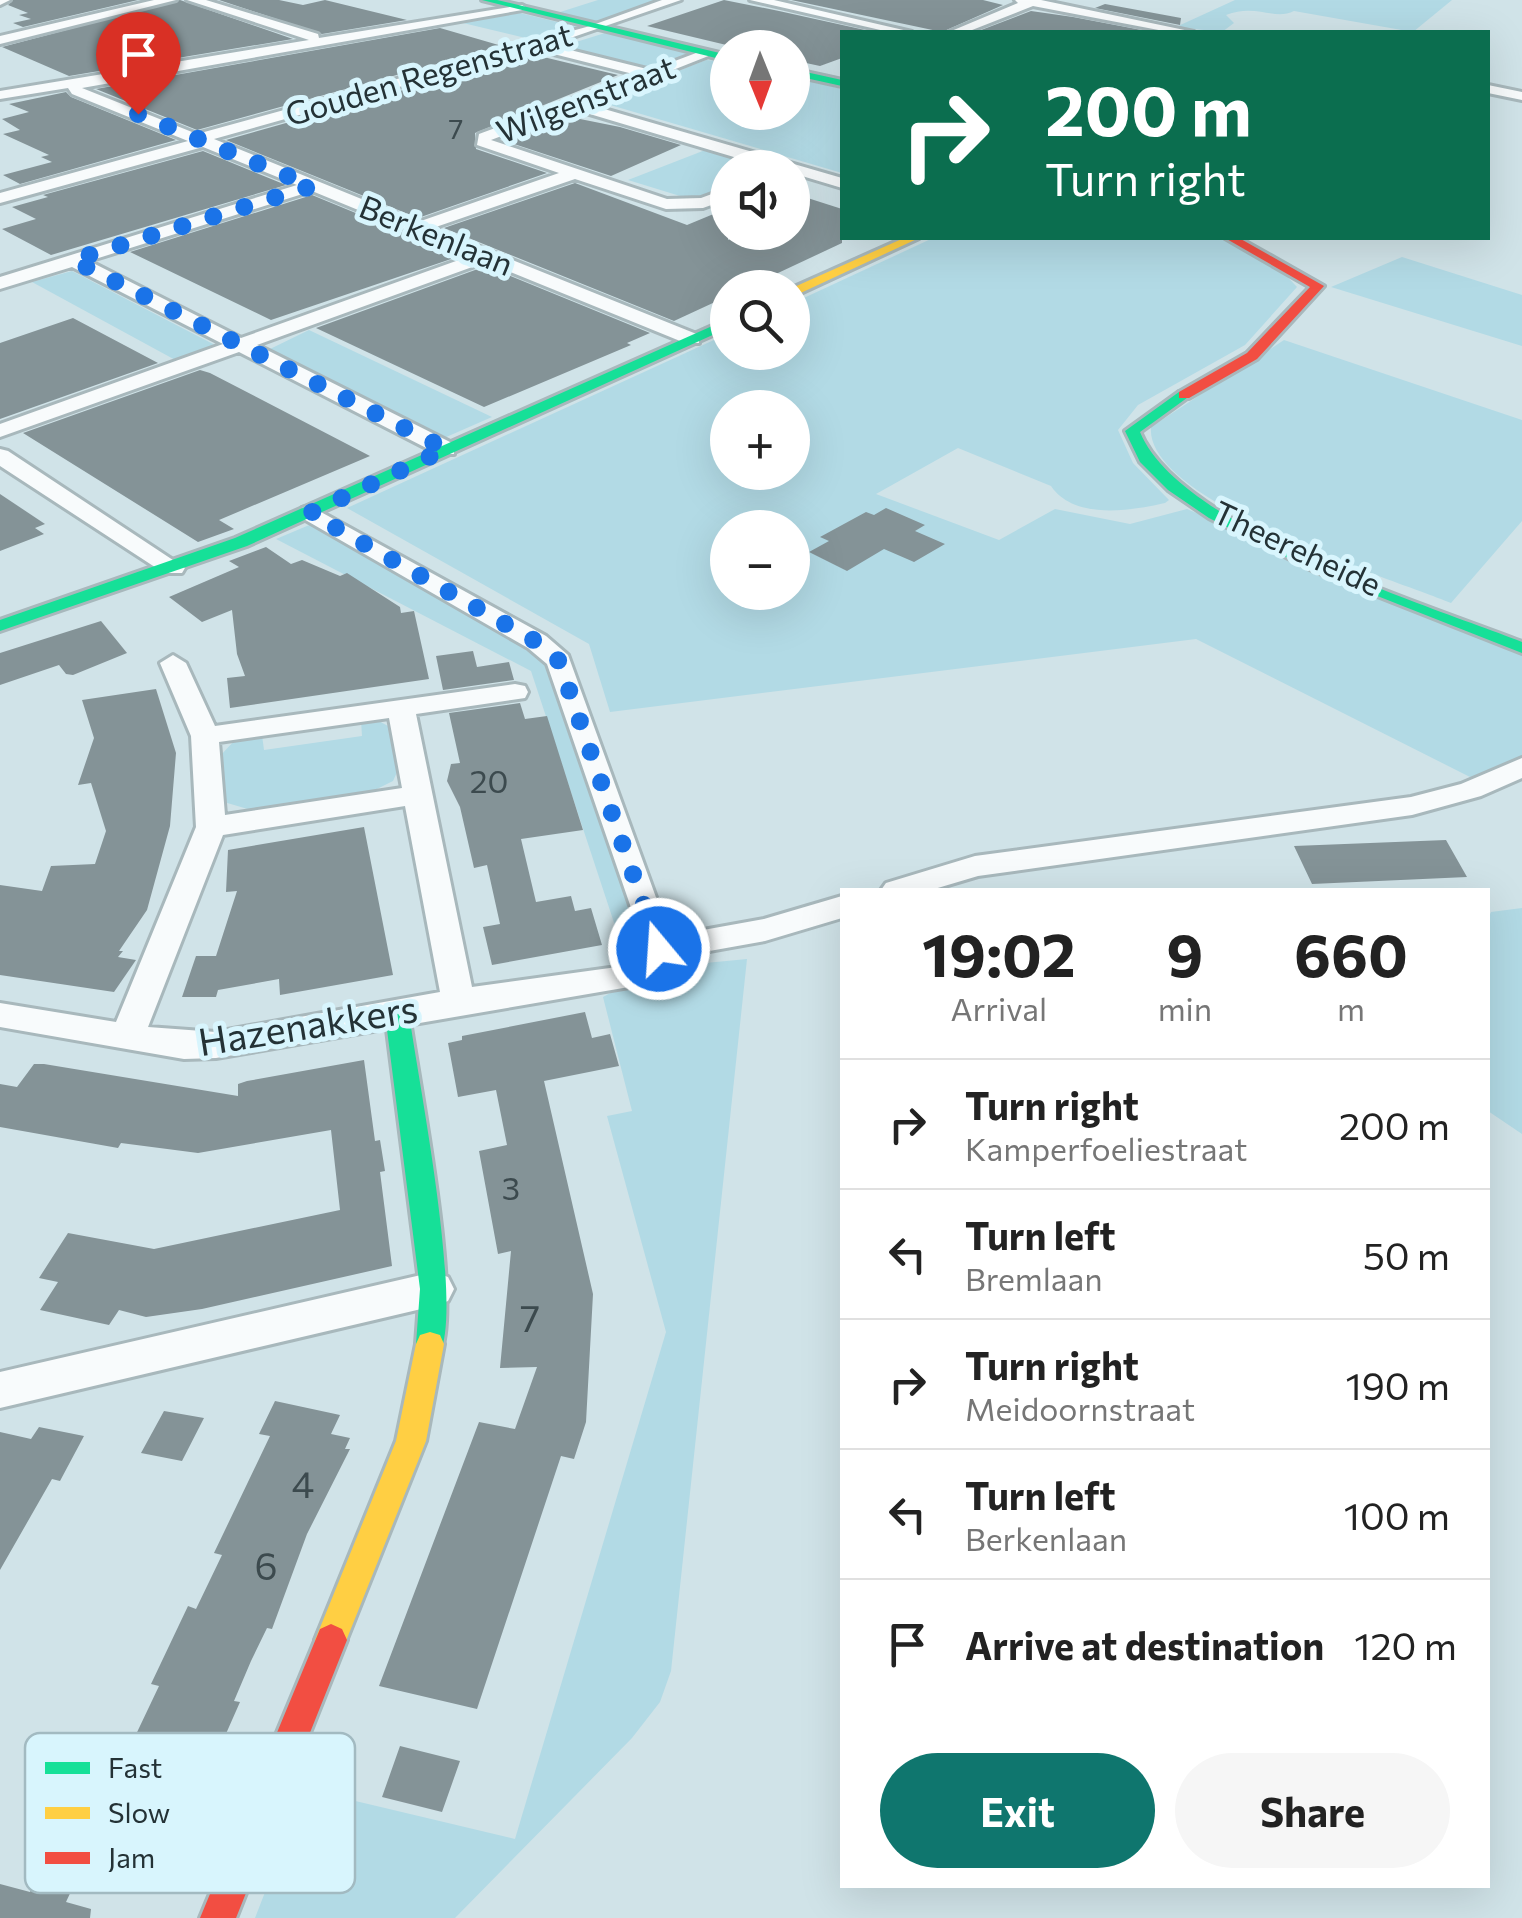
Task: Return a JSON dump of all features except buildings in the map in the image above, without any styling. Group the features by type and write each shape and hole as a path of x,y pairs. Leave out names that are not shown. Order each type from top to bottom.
{"street":[{"path":"0,40 170,0"},
{"path":"193,0 321,40"},
{"path":"486,0 710,54"},
{"name":"Gouden Regenstraat","path":"0,198 537,46 675,0"},
{"path":"756,0 896,30"},
{"path":"961,30 1026,1 1178,30"},
{"path":"434,22 460,6"},
{"path":"0,95 12,83 72,84 94,76 522,9"},
{"path":"434,22 479,30"},
{"path":"498,36 651,74"},
{"name":"Wilgenstraat","path":"710,58 651,74 484,137 483,142 666,204 710,200"},
{"path":"810,75 839,81"},
{"name":"Berkenlaan","path":"72,84 76,91 204,139 692,340"},
{"path":"1490,89 1522,96"},
{"path":"576,105 729,150"},
{"path":"418,228 572,174"},
{"path":"810,174 840,182"},
{"path":"0,283 312,186"},
{"path":"810,285 909,240"},
{"name":"Theereheide","path":"1236,240 1318,286 1285,326 1230,372 1151,411 1132,431 1146,460 1189,498 1249,532 1522,648"},
{"path":"0,431 484,257"},
{"path":"73,260 446,449"},
{"path":"0,626 173,568 310,513 710,332"},
{"path":"0,456 173,568"},
{"path":"310,513 537,642 559,661 659,949 765,930 840,907"},
{"path":"127,1038 211,827 205,736 173,662"},
{"path":"205,736 515,692"},
{"path":"402,708 458,1001"},
{"path":"904,888 975,866 1412,806 1471,790 1522,767"},
{"path":"211,827 417,795"},
{"name":"Hazenakkers","path":"0,1015 127,1038 216,1046 458,1001 618,979"},
{"path":"292,1733 410,1441 431,1339 434,1288 397,1014"},
{"path":"0,1390 434,1288"},
{"path":"218,1918 228,1893"}],"shaded area":[{"path":"598,0 669,0 597,23 557,13"},
{"path":"1235,0 1452,0 1415,30 1294,11 1226,15 1234,23 1225,30 1176,27"},
{"path":"520,13 582,28 542,42 463,23"},
{"path":"605,33 692,55 655,69 560,47"},
{"path":"710,60 710,130 810,130 810,81 840,89 840,172 810,164 810,150 764,150 600,102"},
{"path":"713,147 721,150 710,150 710,193 693,200 628,180"},
{"path":"929,240 1228,240 1281,270 1297,287 1245,345 1138,405 1118,430 1133,463 1169,500 1165,503 1120,510 1088,508 1061,497 1051,486 958,448 876,494 999,540 1055,509 1130,524 1187,509 1522,652 1522,757 1472,778 1196,639 610,712 589,644 347,508 710,342 710,370 810,370 810,295"},
{"path":"1402,257 1522,295 1522,346 1331,287"},
{"path":"72,271 215,345 214,349 179,362 32,282"},
{"path":"309,330 492,417 444,438 433,435 270,349"},
{"path":"1284,340 1522,420 1522,521 1451,603 1276,534 1227,509 1187,482 1159,455 1151,427"},
{"path":"326,518 562,653 641,931 635,954 626,959 531,671 276,539"},
{"path":"373,718 390,727 398,770 393,781 375,790 251,810 224,802 220,756 235,740 262,735 264,750 362,736 361,720"},
{"path":"1522,908 1522,1134 1490,1112 1491,912"},
{"path":"659,953 695,964 747,959 671,1671 660,1702 632,1738 455,1918 255,1918 265,1893 355,1893 355,1801 515,1839 666,1332 607,1116 632,1111 603,997 636,979"}],"traffic: fast":[{"path":"486,0 710,54"},
{"path":"810,76 840,83"},
{"path":"0,626 241,542 710,331"},
{"path":"1184,395 1132,431 1145,459 1174,487 1215,515 1320,568 1522,648"},
{"path":"397,1014 434,1289 430,1344"}],"traffic: slow":[{"path":"810,285 909,240"},
{"path":"331,1640 411,1441 430,1344"}],"traffic: jam":[{"path":"1184,395 1252,356 1318,286 1235,240"},
{"path":"293,1733 331,1640"},
{"path":"218,1918 228,1893"}],"route":[{"path":"138,114 312,186 73,260 446,449 310,513 537,642 559,661 659,949"}]}
